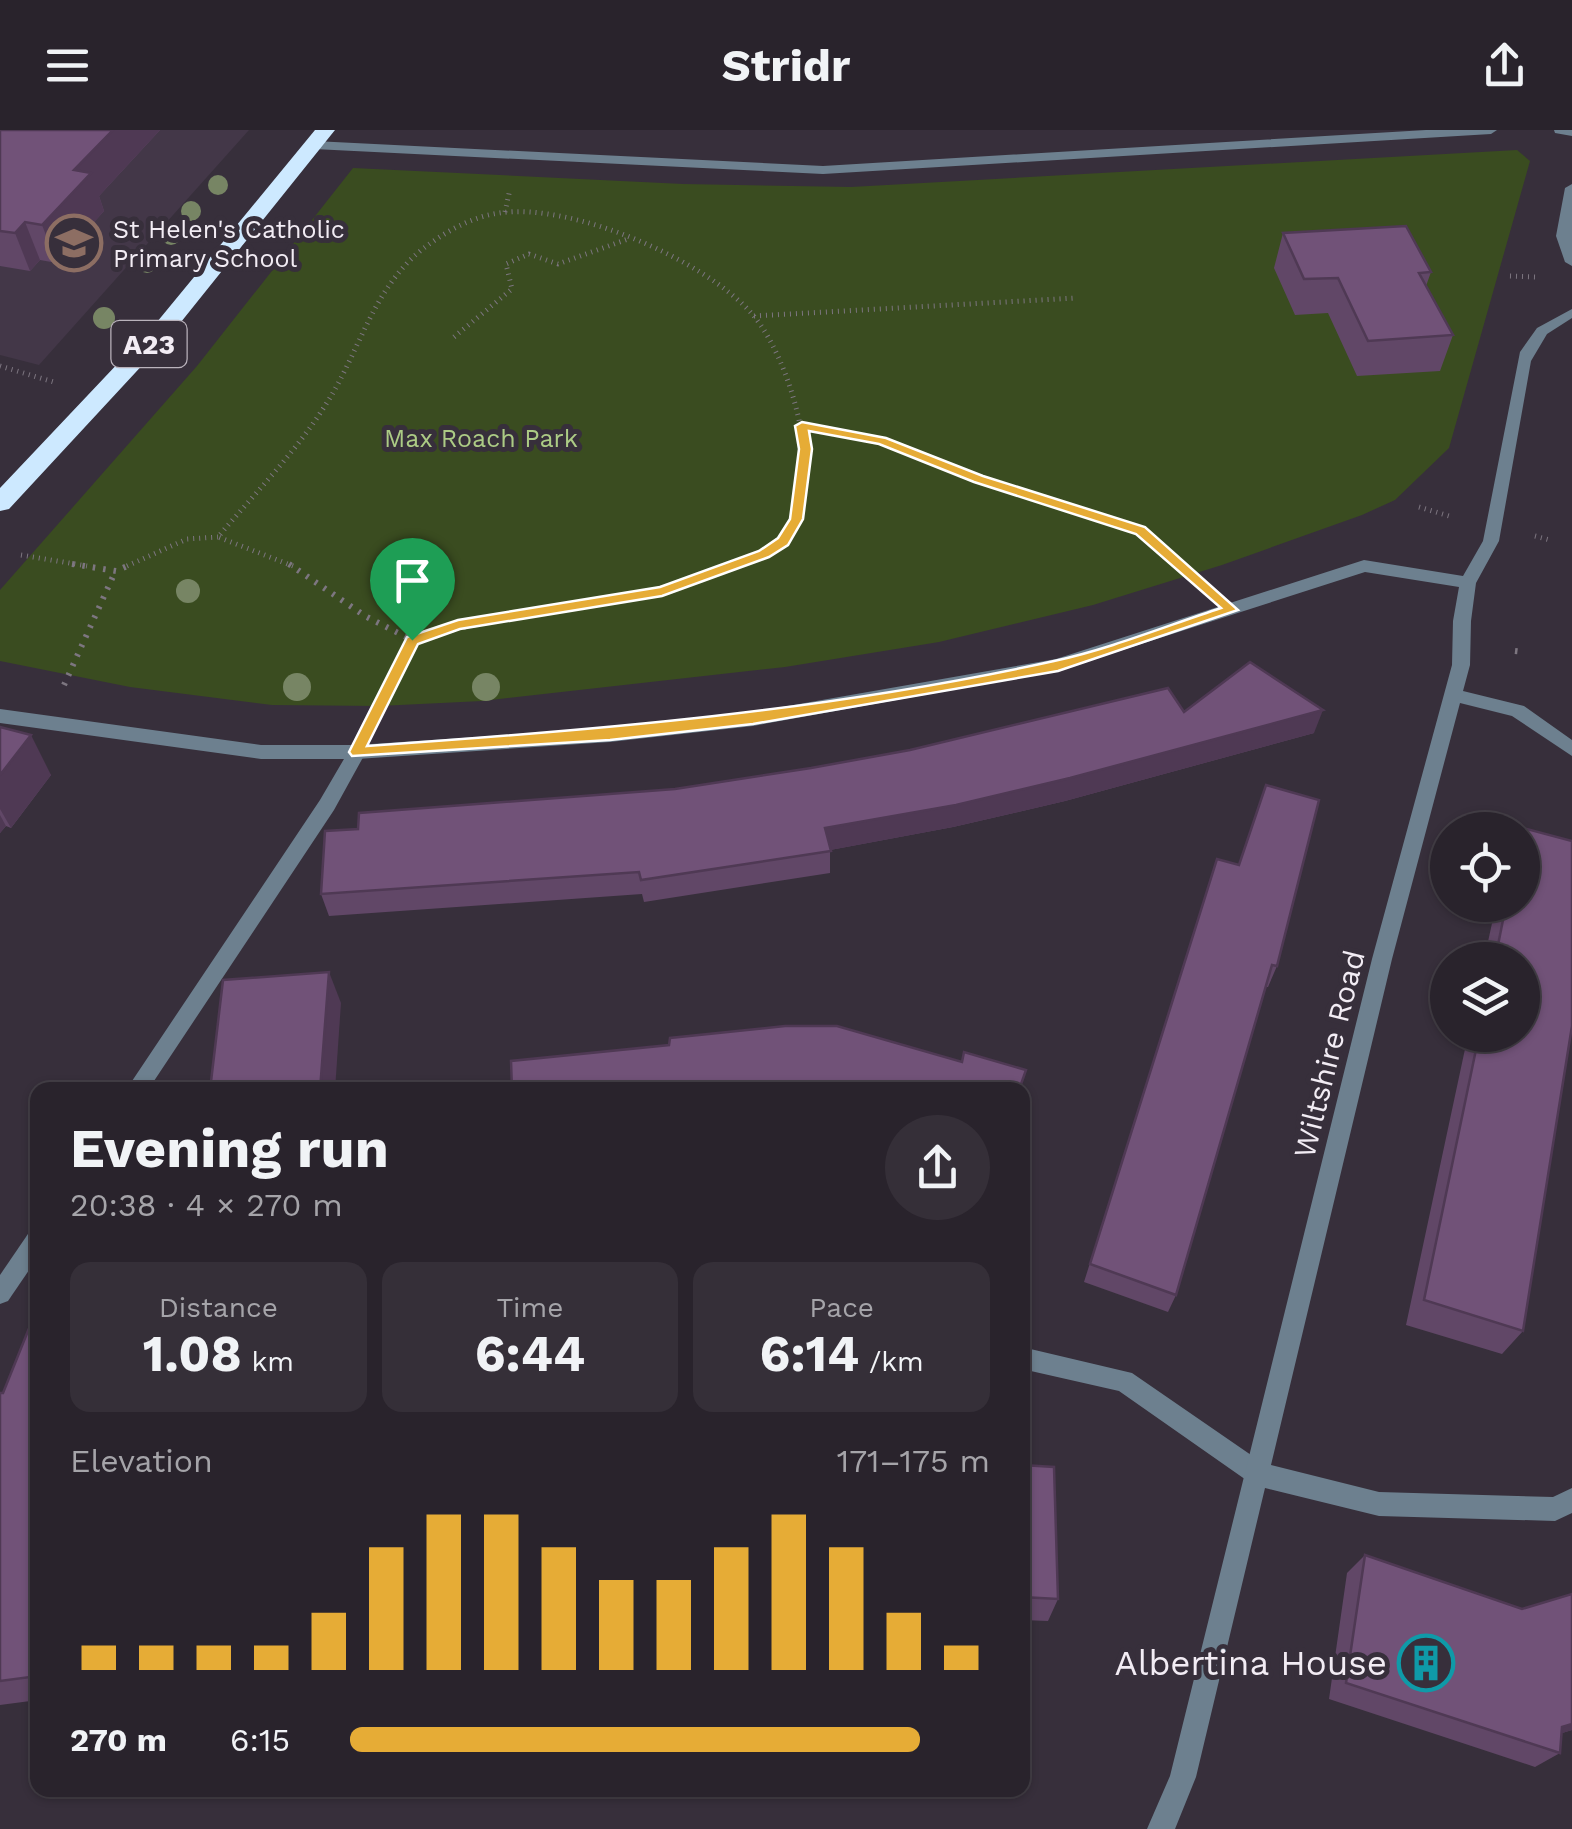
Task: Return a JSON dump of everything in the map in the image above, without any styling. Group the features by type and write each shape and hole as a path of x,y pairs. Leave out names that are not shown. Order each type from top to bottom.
{"highway":[{"name":"A23","path":"0,503 165,327 319,138"}],"street":[{"path":"319,138 823,170 1491,130"},
{"path":"1560,130 1572,132"},
{"path":"1572,188 1563,236 1572,262"},
{"name":"Wiltshire Road","path":"1161,1829 1178,1796 1382,959 1462,666 1462,621 1468,583 1491,541 1530,342 1548,323 1572,313"},
{"path":"0,716 261,752 357,752 610,735 753,719 1058,666 1301,583 1364,566 1468,583"},
{"path":"1454,694 1518,712 1572,749"},
{"path":"141,1082 327,805 357,752"},
{"path":"0,1294 30,1250"},
{"path":"1030,1360 1124,1381 1258,1474 1379,1504 1555,1510 1572,1500"}],"path":[{"path":"218,537 328,401 376,298 404,266 448,232 504,212 576,222 682,261 754,316 780,363 806,449 796,519 783,542 764,554 662,592 458,624 412,640 357,752"},
{"path":"454,337 512,289 506,264 528,254 558,264 629,239"},
{"path":"1510,276 1534,277"},
{"path":"754,316 1076,298"},
{"path":"0,366 62,384"},
{"path":"802,426 882,441 978,479 1141,530 1231,610"},
{"path":"1418,507 1448,516"},
{"path":"1534,536 1550,540"},
{"path":"21,555 116,571 187,538 218,537 290,564 366,616 412,640"},
{"path":"64,684 116,571"},
{"path":"1515,651 1524,652"}],"shaded area":[{"name":"St Helen's Catholic Primary School","path":"0,130 249,130 39,365 0,355"}],"green space":[{"name":"Max Roach Park","path":"1517,150 1530,161 1449,448 1395,500 1222,565 1093,605 939,642 785,667 482,701 379,706 272,705 130,687 0,661 0,590 197,366 353,168 683,184 851,187"}],"building":[{"path":"0,130 113,130 74,170 91,173 42,225 25,222 15,233 0,231"},
{"path":"1406,226 1431,272 1419,273 1453,335 1368,341 1338,278 1304,279 1283,233"},
{"path":"1250,662 1323,710 1070,778 956,805 825,828 831,851 641,880 639,872 321,894 325,831 358,829 359,813 675,789 811,768 910,750 1168,688 1184,712"},
{"path":"0,727 31,735 0,775"},
{"path":"1266,785 1319,800 1277,966 1272,965 1176,1295 1090,1264 1217,859 1239,865"},
{"path":"1540,833 1572,841 1572,1026 1523,1331 1424,1300 1475,1052 1540,1052 1540,942 1499,942 1503,922 1540,922"},
{"path":"329,972 321,1082 211,1082 223,980"},
{"path":"785,1026 837,1026 962,1062 964,1052 1026,1070 1022,1082 512,1082 511,1061 669,1045 670,1038"},
{"path":"30,1326 30,1677 0,1681 0,1393"},
{"path":"1030,1466 1054,1467 1058,1599 1030,1597"},
{"name":"Albertina House","path":"1365,1555 1522,1609 1572,1594 1572,1724 1562,1727 1560,1753 1346,1683"}],"place":[{"name":"St Helen's Catholic Primary School","path":"74,243"},
{"name":"Albertina House","path":"1426,1663"}],"route":[{"path":"802,426 882,441 978,479 1141,530 1231,610 1058,666 753,719 610,735 357,752 412,640 458,624 662,592 764,554 783,542 796,519 806,449 802,426"}]}
